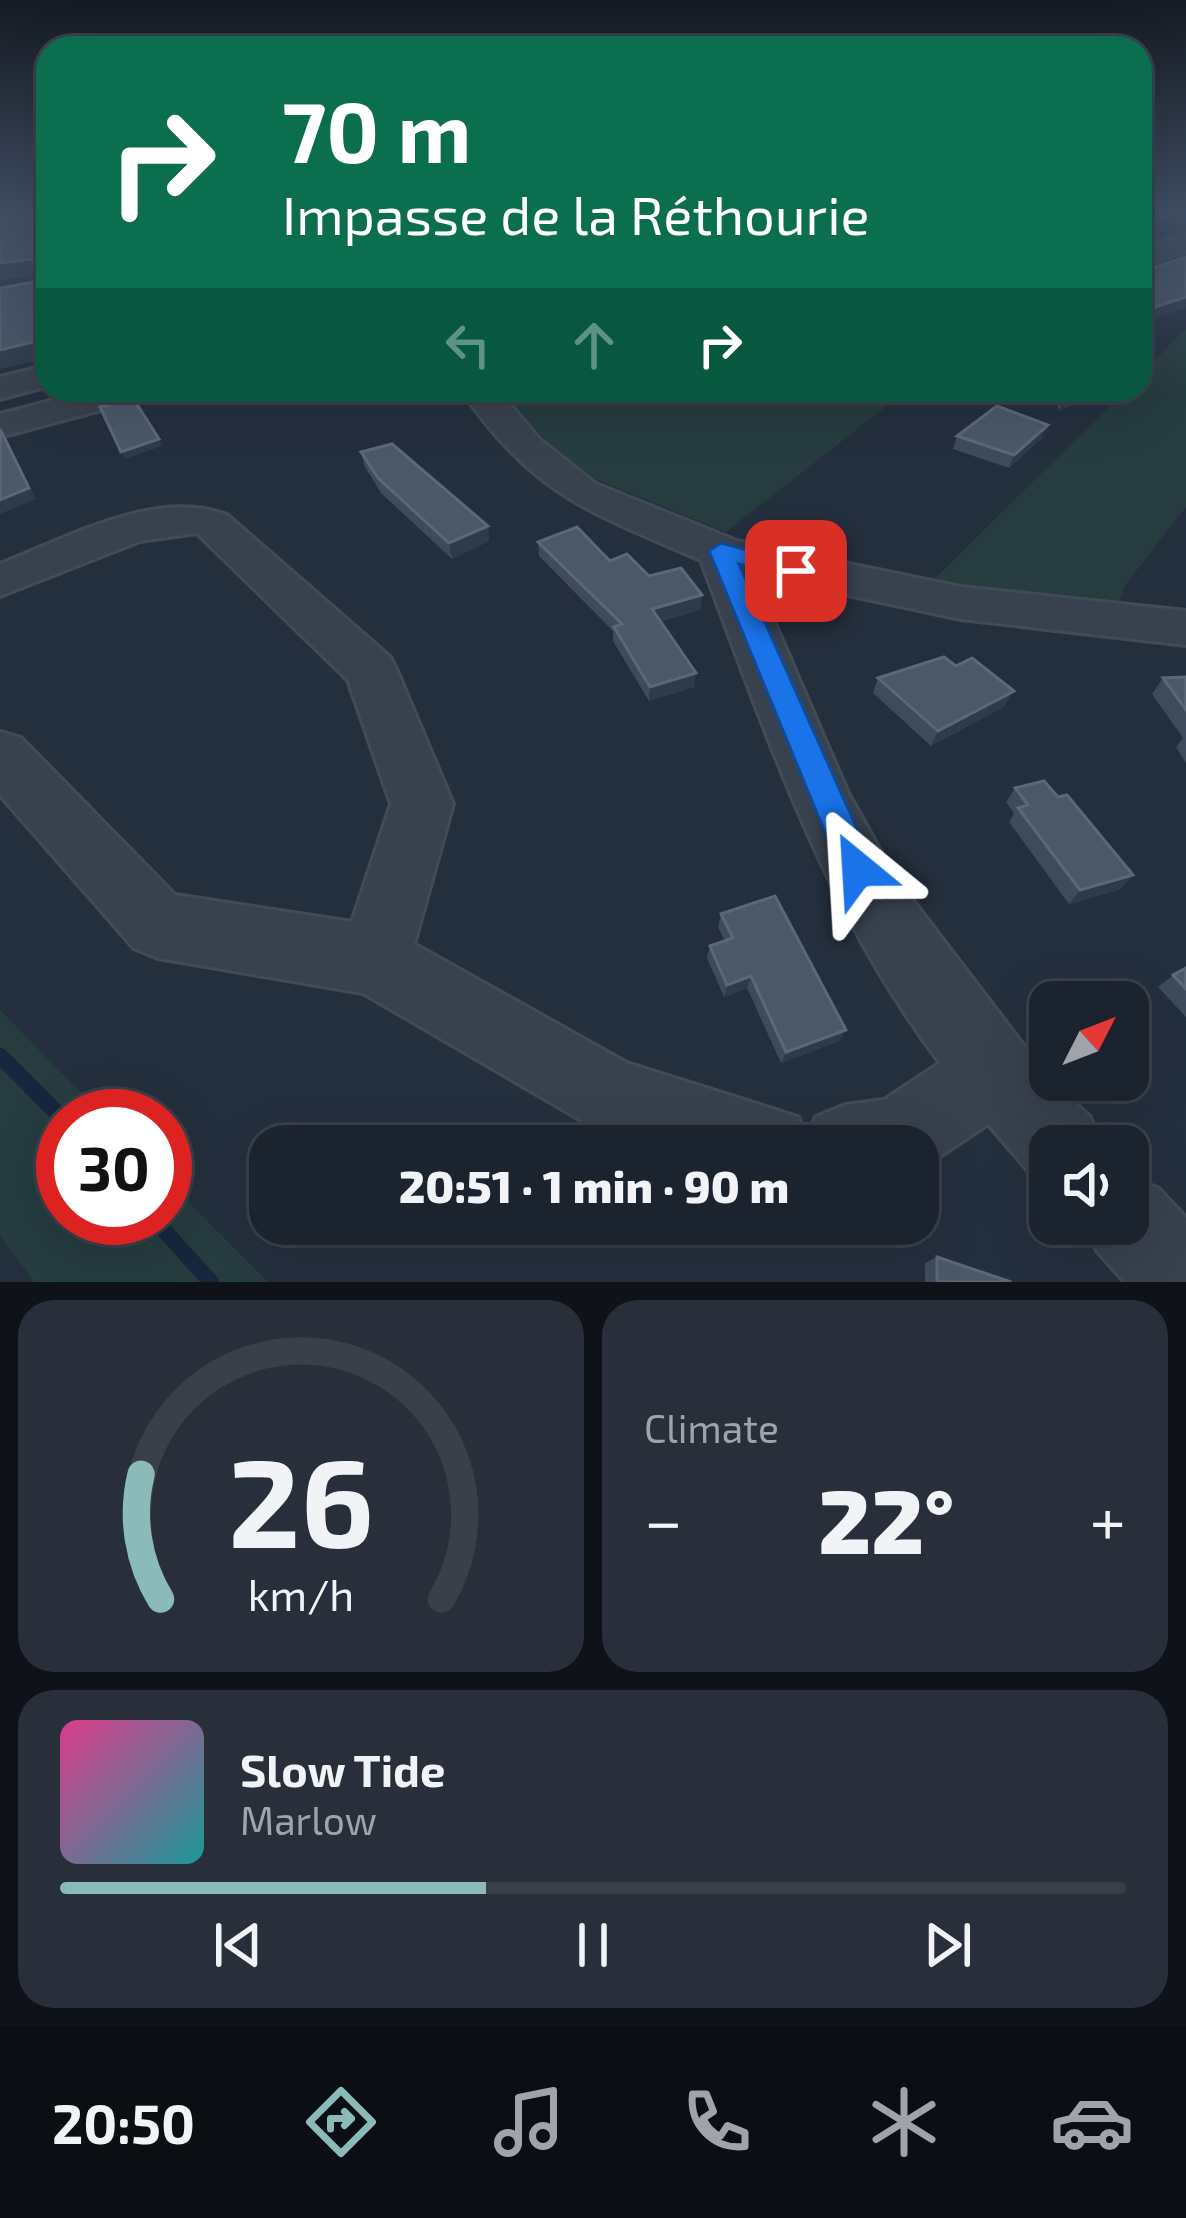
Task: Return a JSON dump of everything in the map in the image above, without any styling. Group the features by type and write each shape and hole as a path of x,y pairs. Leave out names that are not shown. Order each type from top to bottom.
{"street":[{"path":"0,388 36,379"},
{"path":"0,426 89,402"},
{"path":"489,402 525,447 581,493 721,551 961,603 1186,628"},
{"path":"1,582 130,529 196,518 212,524 371,671 422,803 374,960"},
{"path":"721,551 837,830 899,943 996,1072 1043,1125"},
{"path":"0,755 158,925 374,960 611,1098 700,1125"},
{"path":"918,1125 996,1072"},
{"path":"1149,1243 1185,1282"}],"green space":[{"path":"1186,329 1186,507 1126,584 1117,608 930,583 1114,402 1152,402 1152,363"},
{"path":"506,402 892,402 726,532 560,465"},
{"path":"0,1010 78,1089 36,1089 36,1245 192,1245 192,1205 268,1282 34,1282 0,1236"}],"building":[{"path":"1152,273 1186,273 1186,297 1152,308"},
{"path":"36,282 36,344 0,350 0,288"},
{"path":"136,402 159,439 121,452 100,407"},
{"path":"997,406 1048,425 1014,455 957,436"},
{"path":"0,429 29,488 0,500"},
{"path":"392,444 488,526 449,543 378,478 361,452"},
{"path":"577,527 610,561 627,554 649,576 681,568 702,595 652,609 696,673 650,687 614,627 622,624 538,542"},
{"path":"944,657 956,666 972,658 1014,691 938,731 878,678"},
{"path":"1186,677 1186,710 1163,678"},
{"path":"1044,781 1058,797 1067,795 1133,875 1080,890 1018,808 1028,805 1015,788"},
{"path":"775,896 846,1030 786,1052 751,976 727,985 710,946 733,938 721,914"},
{"path":"1186,968 1186,989 1173,975"},
{"path":"937,1257 1011,1282 937,1282"}],"waterway":[{"path":"0,1056 36,1092"},
{"path":"177,1245 211,1282"}],"route":[{"path":"796,571 721,551 837,830 858,869"}]}
